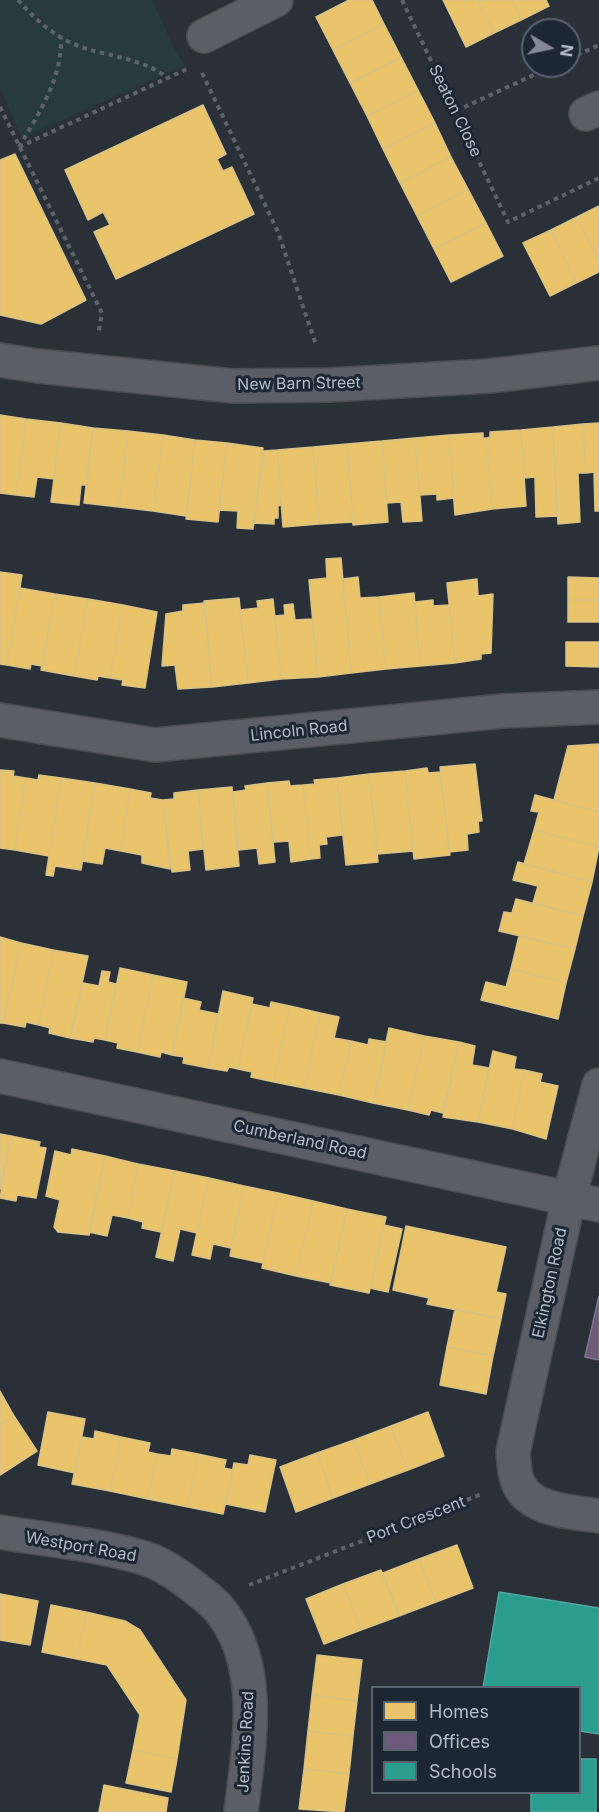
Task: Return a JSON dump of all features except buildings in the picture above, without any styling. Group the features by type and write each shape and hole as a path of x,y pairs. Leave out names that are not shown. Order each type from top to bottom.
{"street":[{"path":"204,36 262,3"},
{"name":"New Barn Street","path":"0,360 233,386 329,385 489,376 599,363"},
{"name":"Lincoln Road","path":"0,720 155,745 503,711 599,707"},
{"name":"Cumberland Road","path":"0,1076 584,1202"},
{"name":"Elkington Road","path":"517,1481 513,1452 584,1202 599,1085"},
{"path":"517,1481 528,1496 546,1507 586,1514"},
{"name":"Westport Road","path":"0,1532 107,1549 147,1559 183,1579 219,1608"},
{"name":"Jenkins Road","path":"219,1608 241,1648 248,1670 250,1695 241,1812"}],"path":[{"path":"18,0 40,25 61,38 80,47 143,63 168,78"},
{"name":"Seaton Close","path":"402,0 508,222 599,178"},
{"path":"19,147 42,112 61,52 61,38"},
{"path":"581,53 599,45"},
{"path":"19,147 198,64 278,232 329,385"},
{"path":"456,111 527,78"},
{"path":"0,107 102,313 93,371"},
{"name":"Port Crescent","path":"254,1582 517,1481"}],"green space":[{"path":"0,0 152,0 175,50 185,65 22,138 0,88"}]}
